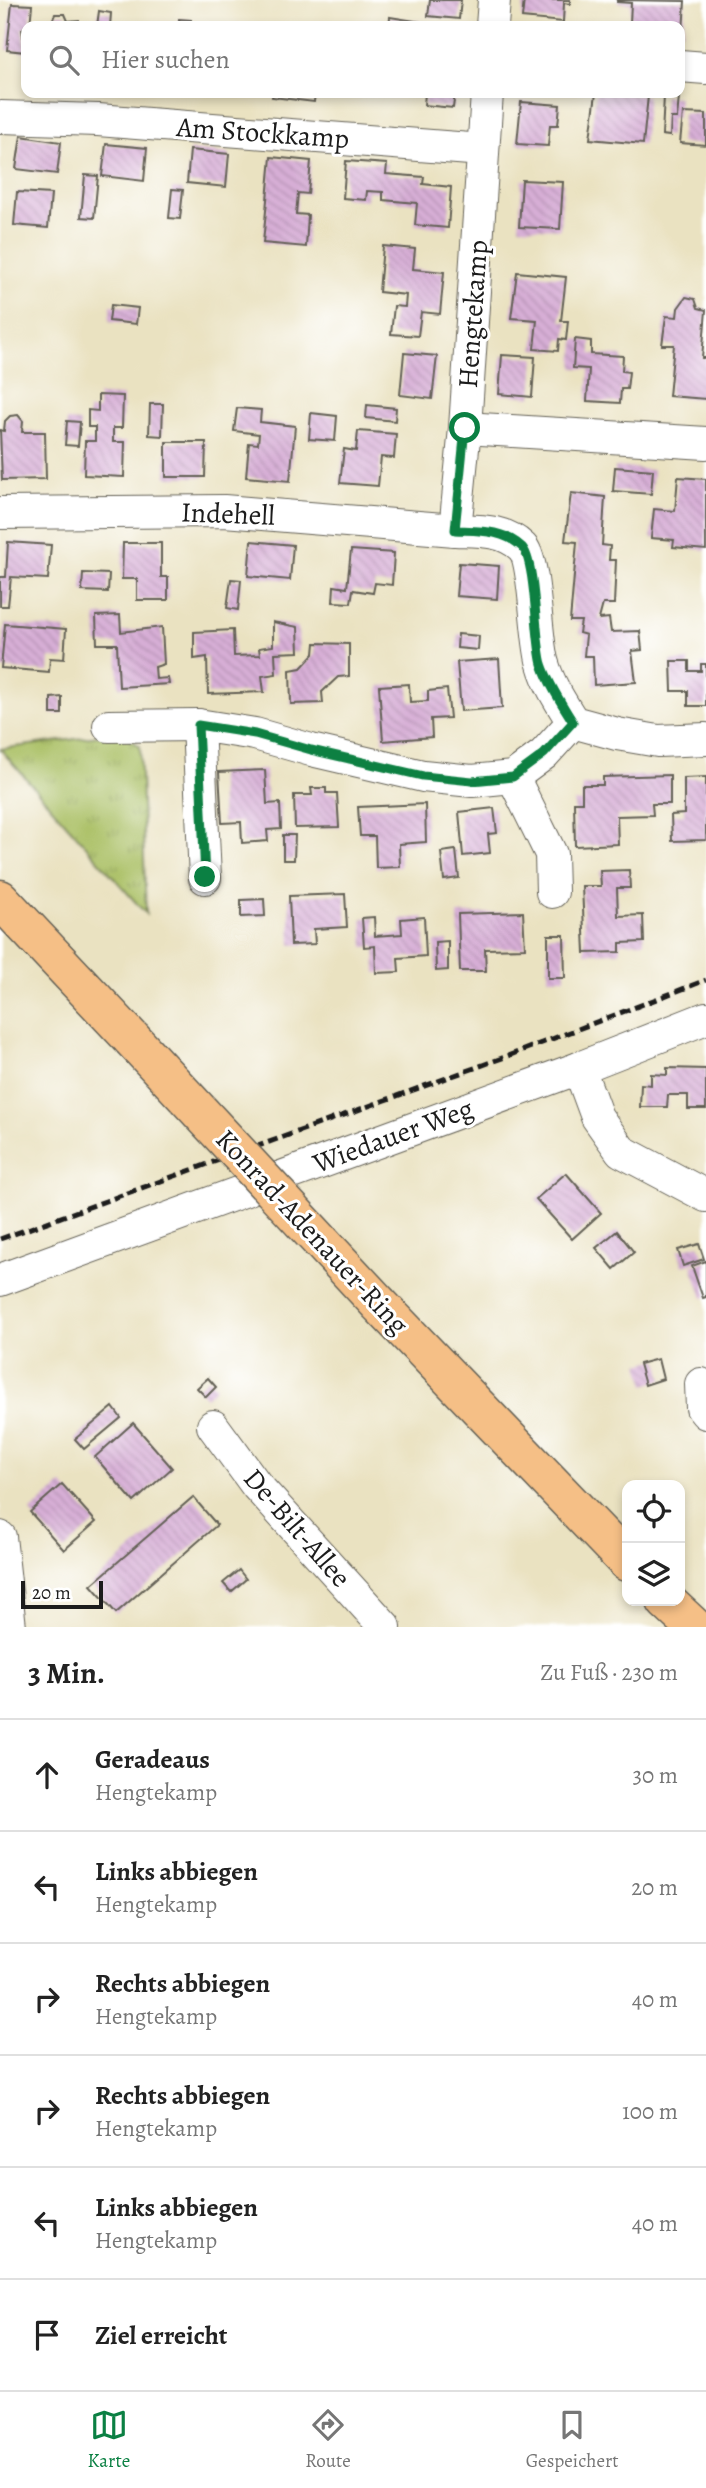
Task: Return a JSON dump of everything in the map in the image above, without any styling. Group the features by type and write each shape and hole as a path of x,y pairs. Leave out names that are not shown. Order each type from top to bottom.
{"main road":[{"name":"Konrad-Adenauer-Ring","path":"0,899 379,1304 622,1557"},
{"path":"671,1606 694,1627"}],"street":[{"path":"492,21 494,0"},
{"path":"685,66 706,68"},
{"name":"Hengtekamp","path":"455,530 465,428 487,98"},
{"name":"Am Stockkamp","path":"0,117 98,121 483,150"},
{"path":"465,428 706,443"},
{"name":"Indehell","path":"0,513 224,511 455,530"},
{"path":"455,530 492,532 511,539 524,550 531,574 542,664 556,695 573,722 617,734 658,741 706,739"},
{"path":"109,726 198,725 255,734 423,776 472,781 513,777 544,754 573,722"},
{"path":"198,725 205,877"},
{"path":"513,777 551,854 552,892"},
{"name":"Wiedauer Weg","path":"0,1280 579,1068 706,1018"},
{"path":"579,1068 597,1117 621,1151 706,1196"},
{"name":"De-Bilt-Allee","path":"213,1426 257,1486 385,1627"},
{"path":"0,1538 10,1627"}],"green space":[{"path":"121,733 140,746 146,914 0,749"}],"building":[{"path":"430,0 461,0 459,19 428,16"},
{"path":"524,0 570,0 570,4 564,3 563,21 522,18"},
{"path":"685,1 684,21 630,21 631,3 617,2"},
{"path":"12,4 32,5 30,21 21,21 21,51 7,50"},
{"path":"99,11 111,13 110,21 98,21"},
{"path":"55,14 65,14 68,21 52,21"},
{"path":"390,17 415,21 390,21"},
{"path":"280,98 314,98 314,102"},
{"path":"425,98 454,98 453,108 424,105"},
{"path":"595,98 648,98 643,144 590,139"},
{"path":"664,98 679,98 677,118 671,118 670,136 662,135"},
{"path":"521,102 560,105 558,125 550,125 548,146 517,144"},
{"path":"683,113 706,114 706,145 680,143"},
{"path":"21,136 61,142 57,174 16,169"},
{"path":"106,144 147,148 144,181 102,176"},
{"path":"190,150 229,154 226,187 187,183"},
{"path":"271,157 311,161 308,194 298,193 296,214 308,215 306,247 263,243"},
{"path":"346,161 387,164 386,174 424,177 423,184 451,187 448,228 415,225 417,203 383,200 383,192 367,191 366,200 343,198"},
{"path":"85,175 98,176 94,218 81,217"},
{"path":"522,180 563,182 560,229 519,227"},
{"path":"172,189 183,190 180,219 169,218"},
{"path":"17,192 51,194 48,228 14,225"},
{"path":"383,246 415,249 413,269 444,272 440,314 421,312 418,336 391,334 394,306 405,307 406,295 379,292"},
{"path":"517,272 566,277 561,321 568,321 566,340 559,339 558,351 534,349 537,320 511,318"},
{"path":"686,297 695,299 698,308 706,310 702,358 706,358 706,399 669,396 674,345 662,345 666,316 677,317 678,308"},
{"path":"111,305 138,308 136,324 109,321"},
{"path":"575,339 591,341 591,354 623,356 622,371 629,372 627,389 621,389 620,403 587,401 589,369 573,368"},
{"path":"404,353 437,356 432,399 400,395"},
{"path":"502,355 535,357 532,397 499,394"},
{"path":"98,395 123,396 122,428 113,428 113,442 125,442 124,477 84,475 85,441 95,441 95,427 88,427 88,410 98,411"},
{"path":"150,404 163,404 162,436 149,435"},
{"path":"367,405 396,408 395,421 366,418"},
{"path":"237,408 261,410 260,422 295,426 290,481 246,477 249,443 258,444 259,434 234,431"},
{"path":"311,413 337,416 335,441 309,439"},
{"path":"18,415 23,421 22,432 45,432 46,479 2,480 0,430 4,431 5,421 10,416"},
{"path":"67,421 80,422 78,446 65,445"},
{"path":"358,431 396,434 394,458 381,457 378,486 340,483 344,449 356,451"},
{"path":"166,442 206,442 205,477 166,477"},
{"path":"615,467 653,470 651,494 613,491"},
{"path":"678,477 706,479 706,550 673,547 674,540 651,538 654,509 675,511"},
{"path":"571,493 605,497 602,545 610,546 609,560 616,560 614,604 603,604 599,619 609,618 611,632 640,631 642,650 632,651 636,682 594,685 593,656 584,656 586,635 579,633 581,621 570,621 577,542 565,541"},
{"path":"251,541 293,545 290,580 248,576"},
{"path":"8,542 51,545 48,579 11,577 8,606 0,606 0,577 6,577"},
{"path":"123,543 161,543 161,577 168,577 168,600 137,600 137,579 122,579"},
{"path":"351,550 394,553 392,585 375,583 373,593 353,590 351,603 333,602 334,586 347,588"},
{"path":"459,563 499,566 497,599 456,596"},
{"path":"83,573 109,574 108,592 82,591"},
{"path":"231,579 241,580 238,610 227,608"},
{"path":"120,615 121,632 162,627 164,664 155,667 156,679 168,678 169,684 119,687 117,644 97,644 96,616"},
{"path":"273,622 298,627 299,652 275,653 276,674 262,676 264,692 208,694 207,657 194,659 194,632 233,630 234,656 260,655 259,648 273,646"},
{"path":"5,624 66,629 64,659 50,658 49,672 1,668"},
{"path":"458,634 479,636 478,650 457,648"},
{"path":"315,643 349,644 349,676 338,677 322,692 323,703 291,704 290,670 301,668 314,654"},
{"path":"499,659 502,708 461,711 457,662"},
{"path":"671,661 689,661 689,671 701,671 701,664 706,664 706,706 688,706 688,691 672,691"},
{"path":"409,684 410,702 428,701 428,691 447,689 450,718 431,719 432,737 383,741 379,686"},
{"path":"62,697 62,714 51,714 51,698"},
{"path":"265,770 267,804 280,803 281,829 267,830 268,841 242,843 241,822 222,823 219,772"},
{"path":"670,775 670,804 652,804 653,815 617,816 618,844 575,846 574,802 582,802 582,785 603,785 603,777"},
{"path":"706,777 706,840 672,841 671,815 684,814 684,778"},
{"path":"311,788 326,788 326,793 337,793 339,827 295,828 294,795 312,795"},
{"path":"425,804 426,842 399,844 400,867 376,868 375,836 360,836 358,807"},
{"path":"494,808 497,833 488,834 490,853 463,856 459,812"},
{"path":"283,835 295,835 294,860 283,860"},
{"path":"456,850 459,878 444,880 441,852"},
{"path":"629,870 630,888 617,888 618,916 643,915 644,942 620,943 620,952 585,953 582,886 601,886 600,871"},
{"path":"345,894 347,927 314,929 315,944 291,945 289,896"},
{"path":"264,899 265,916 241,917 241,900"},
{"path":"523,912 525,948 485,949 486,971 460,971 458,914"},
{"path":"374,917 375,936 402,934 401,919 424,917 426,956 398,958 399,972 376,973 375,946 364,947 362,918"},
{"path":"548,935 564,935 565,978 548,978"},
{"path":"448,941 448,970 436,971 435,942"},
{"path":"667,1068 706,1069 706,1109 688,1109 688,1095 668,1095 667,1107 640,1107 641,1084 651,1085 651,1074 667,1075"},
{"path":"566,1173 601,1213 572,1239 536,1199"},
{"path":"617,1231 634,1252 614,1269 596,1248"},
{"path":"699,1244 704,1259 683,1266 678,1250"},
{"path":"706,1261 706,1297 703,1298 692,1266"},
{"path":"658,1359 663,1379 645,1385 639,1364"},
{"path":"208,1378 216,1387 206,1397 197,1388"},
{"path":"113,1407 121,1418 84,1449 75,1439"},
{"path":"133,1423 172,1468 134,1502 95,1457"},
{"path":"62,1484 96,1522 64,1550 30,1512"},
{"path":"193,1497 217,1525 116,1613 91,1585"},
{"path":"239,1570 246,1579 231,1592 223,1583"}],"railway":[{"path":"0,1239 505,1057 706,980"}],"route":[{"path":"205,877 198,725 255,734 423,776 472,781 513,777 544,754 573,722 556,695 542,664 531,574 524,550 511,539 492,532 455,530 465,428"}]}
